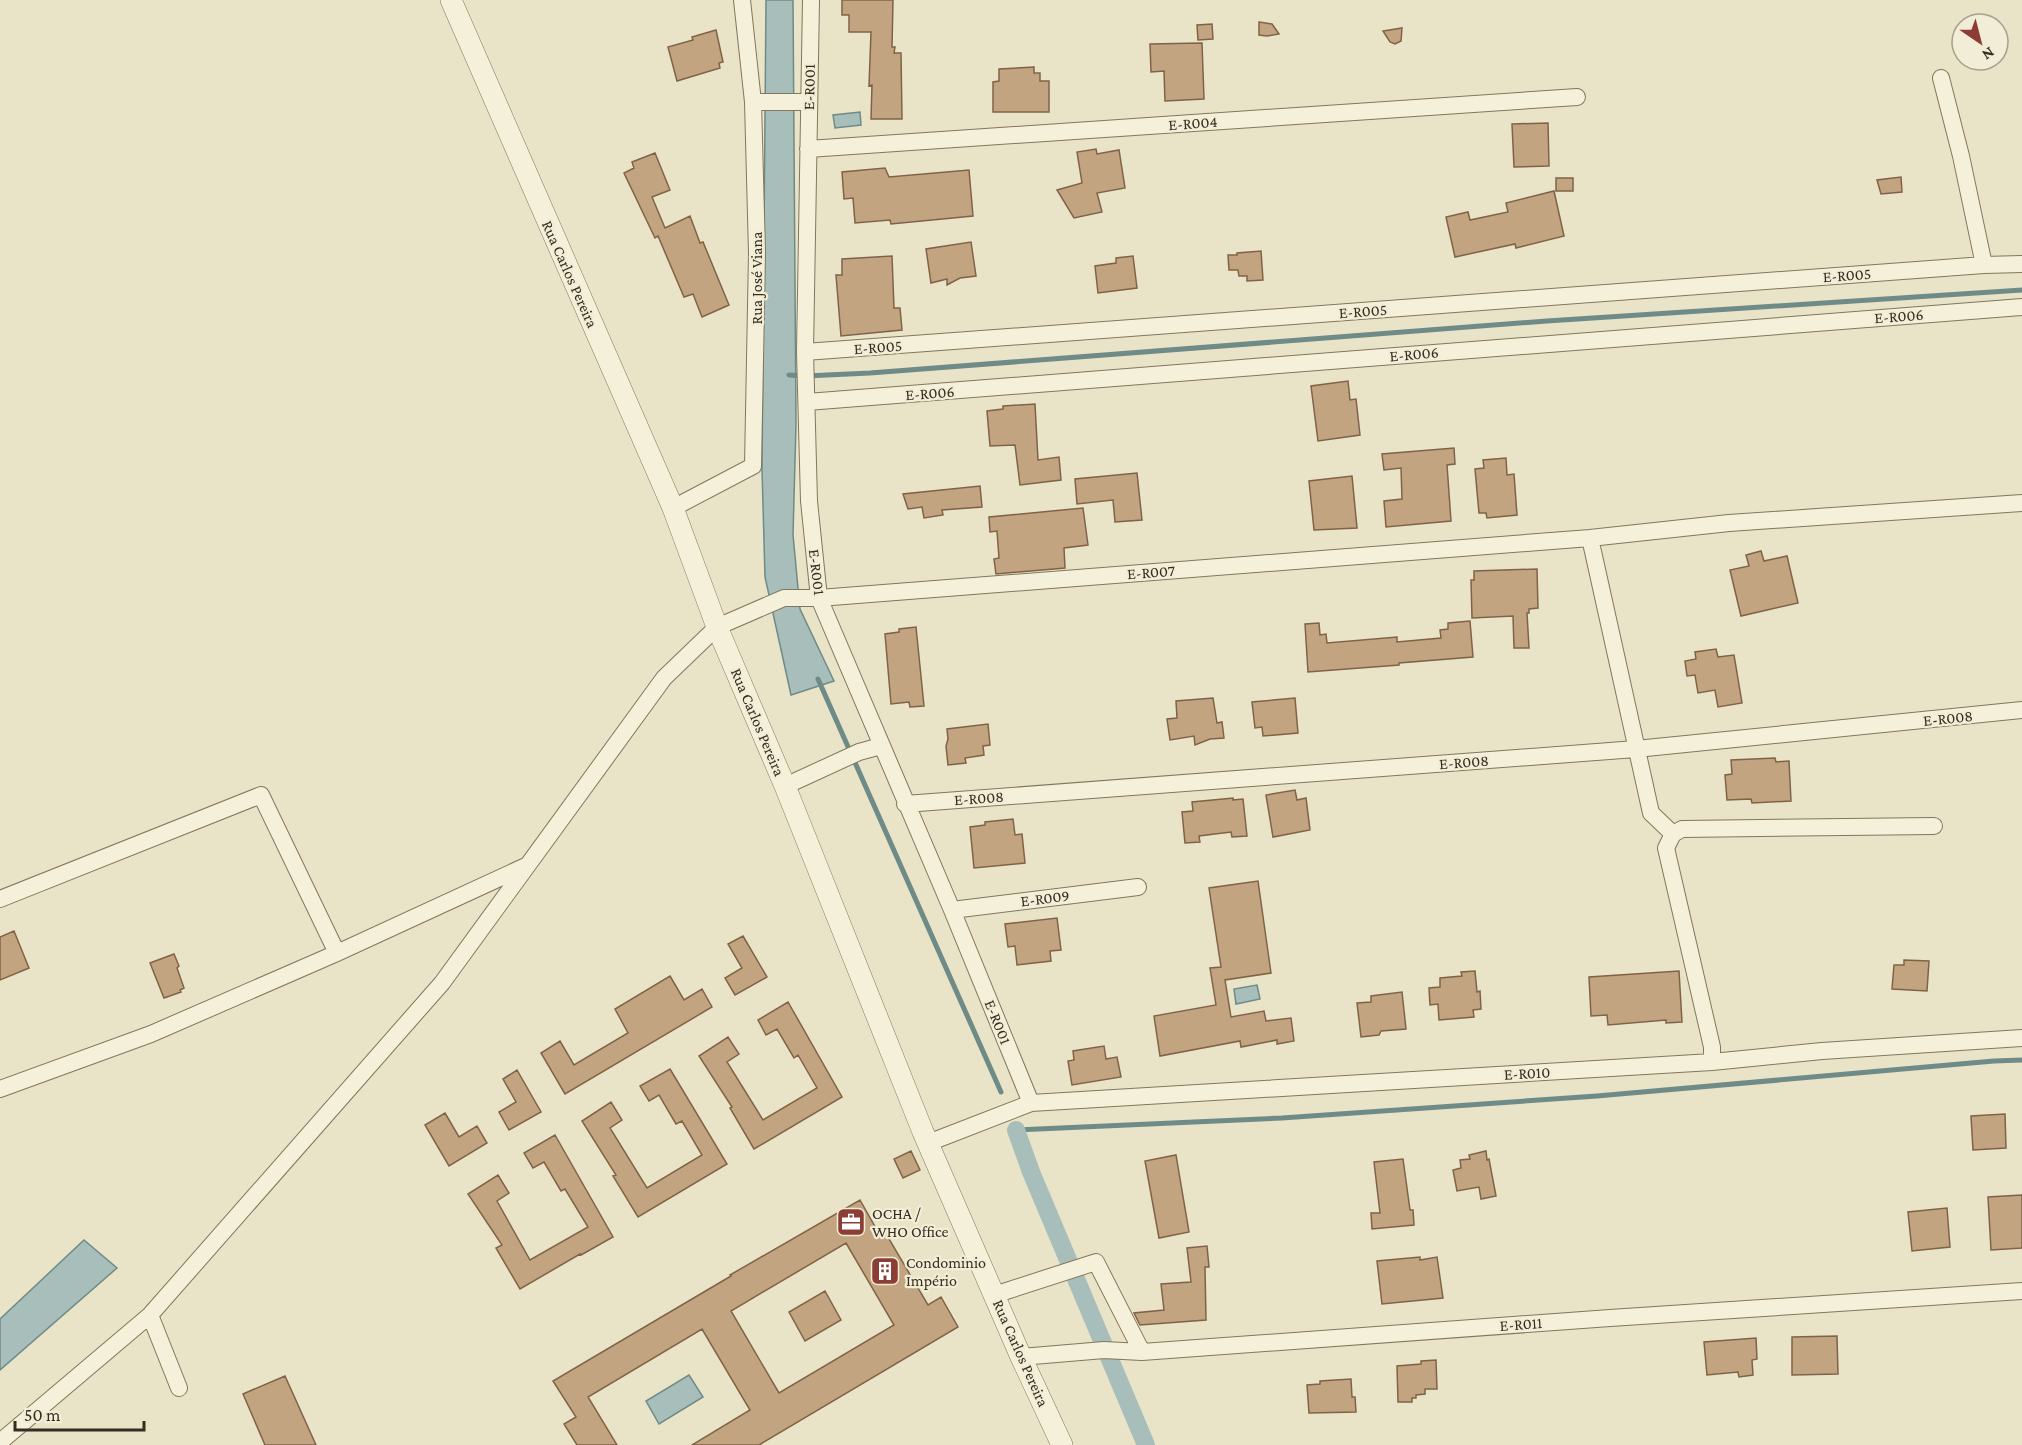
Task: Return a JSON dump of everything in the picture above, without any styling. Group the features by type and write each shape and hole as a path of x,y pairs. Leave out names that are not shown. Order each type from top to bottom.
{"street":[{"name":"Rua Carlos Pereira","path":"451,0 673,508 717,627 785,786 928,1143 1020,1356 1062,1445"},
{"name":"Rua José Viana","path":"673,508 753,465 757,253 753,102 742,0"},
{"name":"E-R001","path":"811,0 805,352 809,501 819,598 952,910 1031,1103"},
{"path":"1941,78 1961,156 1984,265 2022,264"},
{"name":"E-R004","path":"808,149 1577,97"},
{"path":"753,102 809,102"},
{"name":"E-R005","path":"805,352 1984,265"},
{"name":"E-R006","path":"807,402 2022,307"},
{"name":"E-R007","path":"717,627 784,598 819,598 1590,538 1729,523 2022,503"},
{"path":"1590,538 1652,813 1673,834"},
{"path":"0,1442 150,1316 442,983 664,678 717,627"},
{"name":"E-R008","path":"905,804 1636,749 2022,710"},
{"path":"785,786 859,752 881,746"},
{"path":"0,898 261,795 337,952"},
{"path":"1712,1062 1712,1047 1666,848 1673,834 1682,829 1934,826"},
{"path":"0,1089 151,1034 528,865"},
{"name":"E-R009","path":"952,910 1138,887"},
{"name":"E-R010","path":"928,1143 1031,1103 1712,1062 1822,1051 2022,1038"},
{"path":"994,1295 1096,1262 1142,1352"},
{"name":"E-R011","path":"1020,1356 1104,1350 1142,1352 1610,1317 2022,1291"},
{"path":"150,1316 179,1388"}],"water":[{"path":"766,0 793,0 796,424 793,535 800,609 834,681 791,695 765,577 762,469"},
{"path":"860,112 861,125 835,128 833,115"},
{"path":"1257,985 1260,999 1236,1004 1234,989"},
{"path":"84,1240 117,1268 0,1370 0,1319"},
{"path":"689,1375 703,1397 659,1424 646,1401"}],"building":[{"path":"842,0 893,0 892,47 895,47 894,53 901,53 902,119 871,119 872,85 869,86 871,32 849,32 849,15 842,15"},
{"path":"1259,22 1272,24 1279,34 1259,35"},
{"path":"1212,24 1213,39 1198,40 1197,25"},
{"path":"1402,28 1401,41 1395,44 1390,42 1383,31"},
{"path":"716,30 723,62 719,63 720,68 677,81 668,47"},
{"path":"1202,43 1204,99 1165,101 1164,71 1151,72 1150,44"},
{"path":"1034,67 1034,73 1040,73 1040,81 1049,81 1049,112 993,112 993,82 999,81 999,69"},
{"path":"1548,123 1549,166 1514,167 1512,124"},
{"path":"1096,149 1097,154 1119,150 1125,188 1097,193 1102,212 1074,218 1057,190 1082,183 1077,152"},
{"path":"655,153 670,190 652,197 665,228 690,216 729,305 702,317 693,294 684,297 658,236 655,238 624,173 634,168 632,162"},
{"path":"885,168 889,177 969,170 973,216 891,224 890,220 855,223 853,198 844,199 842,172"},
{"path":"1901,177 1902,192 1881,194 1877,180"},
{"path":"1556,178 1573,178 1573,191 1556,191"},
{"path":"1554,191 1564,236 1516,248 1515,244 1455,257 1446,217 1468,212 1470,220 1508,212 1506,203"},
{"path":"971,242 976,276 960,278 947,285 947,279 931,283 926,249"},
{"path":"1261,251 1263,280 1247,281 1247,276 1239,276 1238,270 1229,270 1228,255"},
{"path":"892,256 894,308 900,308 902,330 841,336 836,275 842,275 842,259"},
{"path":"1133,256 1137,288 1098,293 1095,266 1116,263 1116,258"},
{"path":"1348,381 1350,400 1356,399 1360,435 1318,441 1311,386"},
{"path":"1035,404 1038,460 1059,457 1061,480 1020,485 1015,445 990,446 987,411 1003,409 1003,406"},
{"path":"1454,448 1455,464 1447,465 1451,521 1386,527 1384,501 1402,499 1401,468 1384,470 1382,454"},
{"path":"1506,458 1507,475 1514,474 1517,515 1487,518 1486,513 1479,513 1475,469 1484,468 1483,460"},
{"path":"1137,473 1142,520 1115,522 1113,500 1077,504 1075,479"},
{"path":"1352,476 1357,528 1314,530 1309,481"},
{"path":"980,486 982,507 942,510 943,515 924,518 922,507 908,509 903,494"},
{"path":"1083,508 1088,545 1064,548 1065,568 996,574 994,559 999,558 997,531 990,532 989,517"},
{"path":"1761,551 1764,561 1787,556 1798,603 1741,616 1730,570 1749,566 1746,555"},
{"path":"1537,569 1538,608 1529,609 1527,613 1529,648 1514,648 1513,616 1472,618 1471,580 1474,580 1474,571"},
{"path":"1470,621 1473,657 1308,672 1305,624 1319,623 1320,635 1326,634 1327,643 1397,637 1397,642 1441,638 1440,630 1448,629 1448,623"},
{"path":"916,627 924,706 910,707 909,702 891,704 885,634"},
{"path":"1716,649 1718,657 1734,655 1742,703 1718,707 1715,690 1698,693 1695,675 1687,676 1685,661 1696,659 1695,652"},
{"path":"1213,698 1217,723 1222,722 1224,738 1210,739 1195,745 1194,736 1170,740 1167,719 1177,718 1176,701"},
{"path":"1295,698 1298,733 1263,736 1262,727 1255,728 1252,702"},
{"path":"988,724 990,745 983,746 984,755 965,758 966,763 948,765 947,729"},
{"path":"1775,758 1776,762 1789,761 1791,801 1752,803 1751,799 1727,800 1725,775 1732,774 1731,760"},
{"path":"1295,790 1297,800 1306,798 1310,830 1273,837 1266,795"},
{"path":"1233,798 1233,800 1243,799 1247,836 1232,837 1231,832 1199,836 1200,842 1185,843 1182,812 1193,811 1192,802"},
{"path":"1013,819 1015,835 1022,834 1025,863 974,868 970,827 985,825 985,822"},
{"path":"1258,881 1271,973 1225,980 1231,1017 1264,1011 1266,1021 1291,1018 1294,1041 1277,1044 1277,1040 1241,1047 1240,1041 1160,1056 1154,1016 1216,1005 1210,968 1221,967 1209,888"},
{"path":"1057,918 1061,950 1050,951 1051,961 1017,965 1015,946 1008,947 1005,924"},
{"path":"14,931 29,968 0,980 0,937"},
{"path":"743,936 767,977 735,995 725,978 742,968 728,944"},
{"path":"174,954 184,988 180,990 181,992 164,998 150,963"},
{"path":"1904,960 1929,961 1927,991 1892,989 1894,965 1904,965"},
{"path":"1475,971 1477,992 1480,991 1481,1009 1473,1010 1474,1017 1439,1020 1438,1004 1430,1005 1429,988 1440,987 1440,978 1462,976 1461,972"},
{"path":"1679,971 1682,1022 1666,1023 1666,1020 1608,1025 1607,1015 1591,1016 1589,977"},
{"path":"670,976 684,1000 702,989 712,1007 565,1094 541,1053 560,1041 574,1065 628,1033 615,1009"},
{"path":"1402,992 1406,1029 1381,1031 1379,1035 1361,1037 1357,1003 1371,1002 1371,996"},
{"path":"788,1002 842,1097 754,1149 730,1108 732,1107 699,1056 728,1037 739,1054 727,1062 763,1120 817,1088 798,1055 794,1058 777,1029 766,1035 758,1020"},
{"path":"1104,1046 1106,1059 1117,1057 1121,1077 1072,1085 1068,1061 1074,1060 1073,1051"},
{"path":"670,1069 727,1164 638,1217 613,1176 616,1175 582,1121 611,1102 622,1120 610,1128 647,1188 702,1155 682,1121 676,1124 659,1095 649,1101 640,1086"},
{"path":"517,1070 541,1112 509,1130 499,1112 516,1102 503,1079"},
{"path":"445,1113 459,1137 477,1126 487,1143 449,1166 425,1125"},
{"path":"2005,1114 2006,1148 1973,1150 1971,1116"},
{"path":"555,1135 613,1237 520,1289 496,1248 502,1245 468,1194 498,1175 509,1193 497,1201 530,1260 588,1227 565,1189 561,1191 544,1162 533,1168 524,1153"},
{"path":"911,1151 920,1170 903,1178 894,1159"},
{"path":"1486,1151 1496,1196 1481,1199 1479,1187 1457,1191 1453,1170 1461,1168 1460,1160 1470,1159 1469,1155"},
{"path":"1176,1155 1189,1232 1159,1238 1145,1161"},
{"path":"1403,1159 1414,1225 1372,1229 1371,1213 1380,1213 1374,1162"},
{"path":"2022,1195 2022,1248 1991,1250 1988,1197"},
{"path":"860,1200 877,1230 882,1227 928,1305 941,1297 958,1327 759,1445 692,1445 750,1410 702,1329 588,1397 617,1445 577,1445 564,1424 576,1417 553,1381","holes":["846,1243 894,1325 779,1393 731,1311"]},
{"path":"1947,1208 1950,1247 1912,1251 1908,1212"},
{"path":"1207,1246 1209,1267 1205,1267 1206,1320 1140,1325 1134,1313 1164,1310 1161,1284 1191,1282 1187,1248"},
{"path":"1420,1257 1420,1260 1437,1257 1443,1298 1382,1304 1377,1261"},
{"path":"825,1291 841,1320 805,1341 789,1312"},
{"path":"1837,1336 1838,1374 1792,1375 1792,1337"},
{"path":"1756,1338 1757,1359 1752,1360 1753,1375 1739,1377 1738,1372 1707,1375 1704,1342"},
{"path":"1436,1360 1437,1389 1425,1389 1425,1394 1416,1395 1416,1398 1412,1398 1412,1402 1398,1402 1397,1366"},
{"path":"285,1376 316,1445 265,1445 243,1394"},
{"path":"1351,1379 1356,1412 1309,1413 1307,1385 1320,1384 1320,1381"}],"waterway":[{"path":"789,375 870,373 1547,321 2022,290"},
{"path":"818,679 1001,1092"},
{"path":"1016,1130 1282,1118 1597,1096 2022,1060"},
{"path":"1016,1130 1031,1172 1146,1445"}],"place":[{"name":"OCHA / WHO Office","path":"851,1222"},
{"name":"Condominio Império","path":"885,1271"}]}
